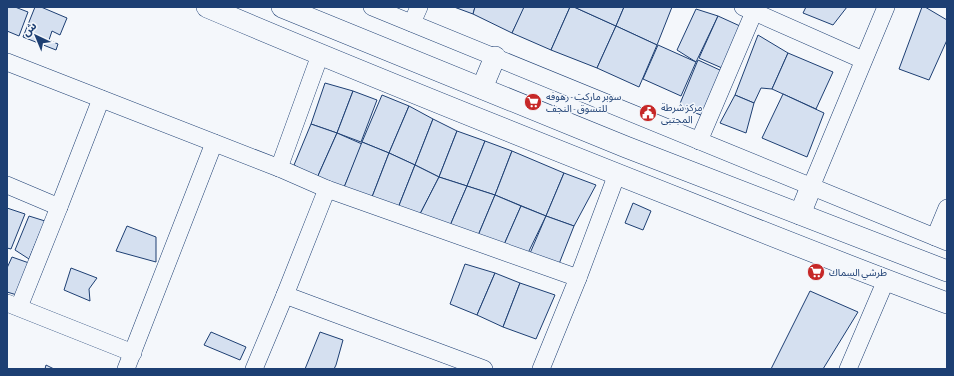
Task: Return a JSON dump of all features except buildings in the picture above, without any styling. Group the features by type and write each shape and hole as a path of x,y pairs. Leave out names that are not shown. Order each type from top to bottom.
{"main road":[{"path":"208,7 320,55 617,174 947,303"},
{"path":"282,7 626,147 947,271"},
{"path":"482,88 495,57"},
{"path":"800,214 811,187"}],"street":[{"path":"372,7 941,240 947,208"},
{"path":"412,23 419,7"},
{"path":"811,187 886,7"},
{"path":"699,141 748,10 864,60"},
{"path":"280,168 320,55"},
{"path":"7,62 280,168 328,189 578,278"},
{"path":"101,99 59,207 13,305 133,353"},
{"path":"126,369 214,142"},
{"path":"541,369 578,278 617,174"},
{"path":"7,185 59,207"},
{"path":"254,369 328,189"},
{"path":"848,369 886,280"},
{"path":"285,295 484,369"}],"place":[{"name":"سوبر ماركت - رهوفه للتسوق - النجف","path":"533,102"},
{"name":"مركز شرطة المجتبى","path":"648,113"},
{"name":"طرشي السماك","path":"816,272"}]}
